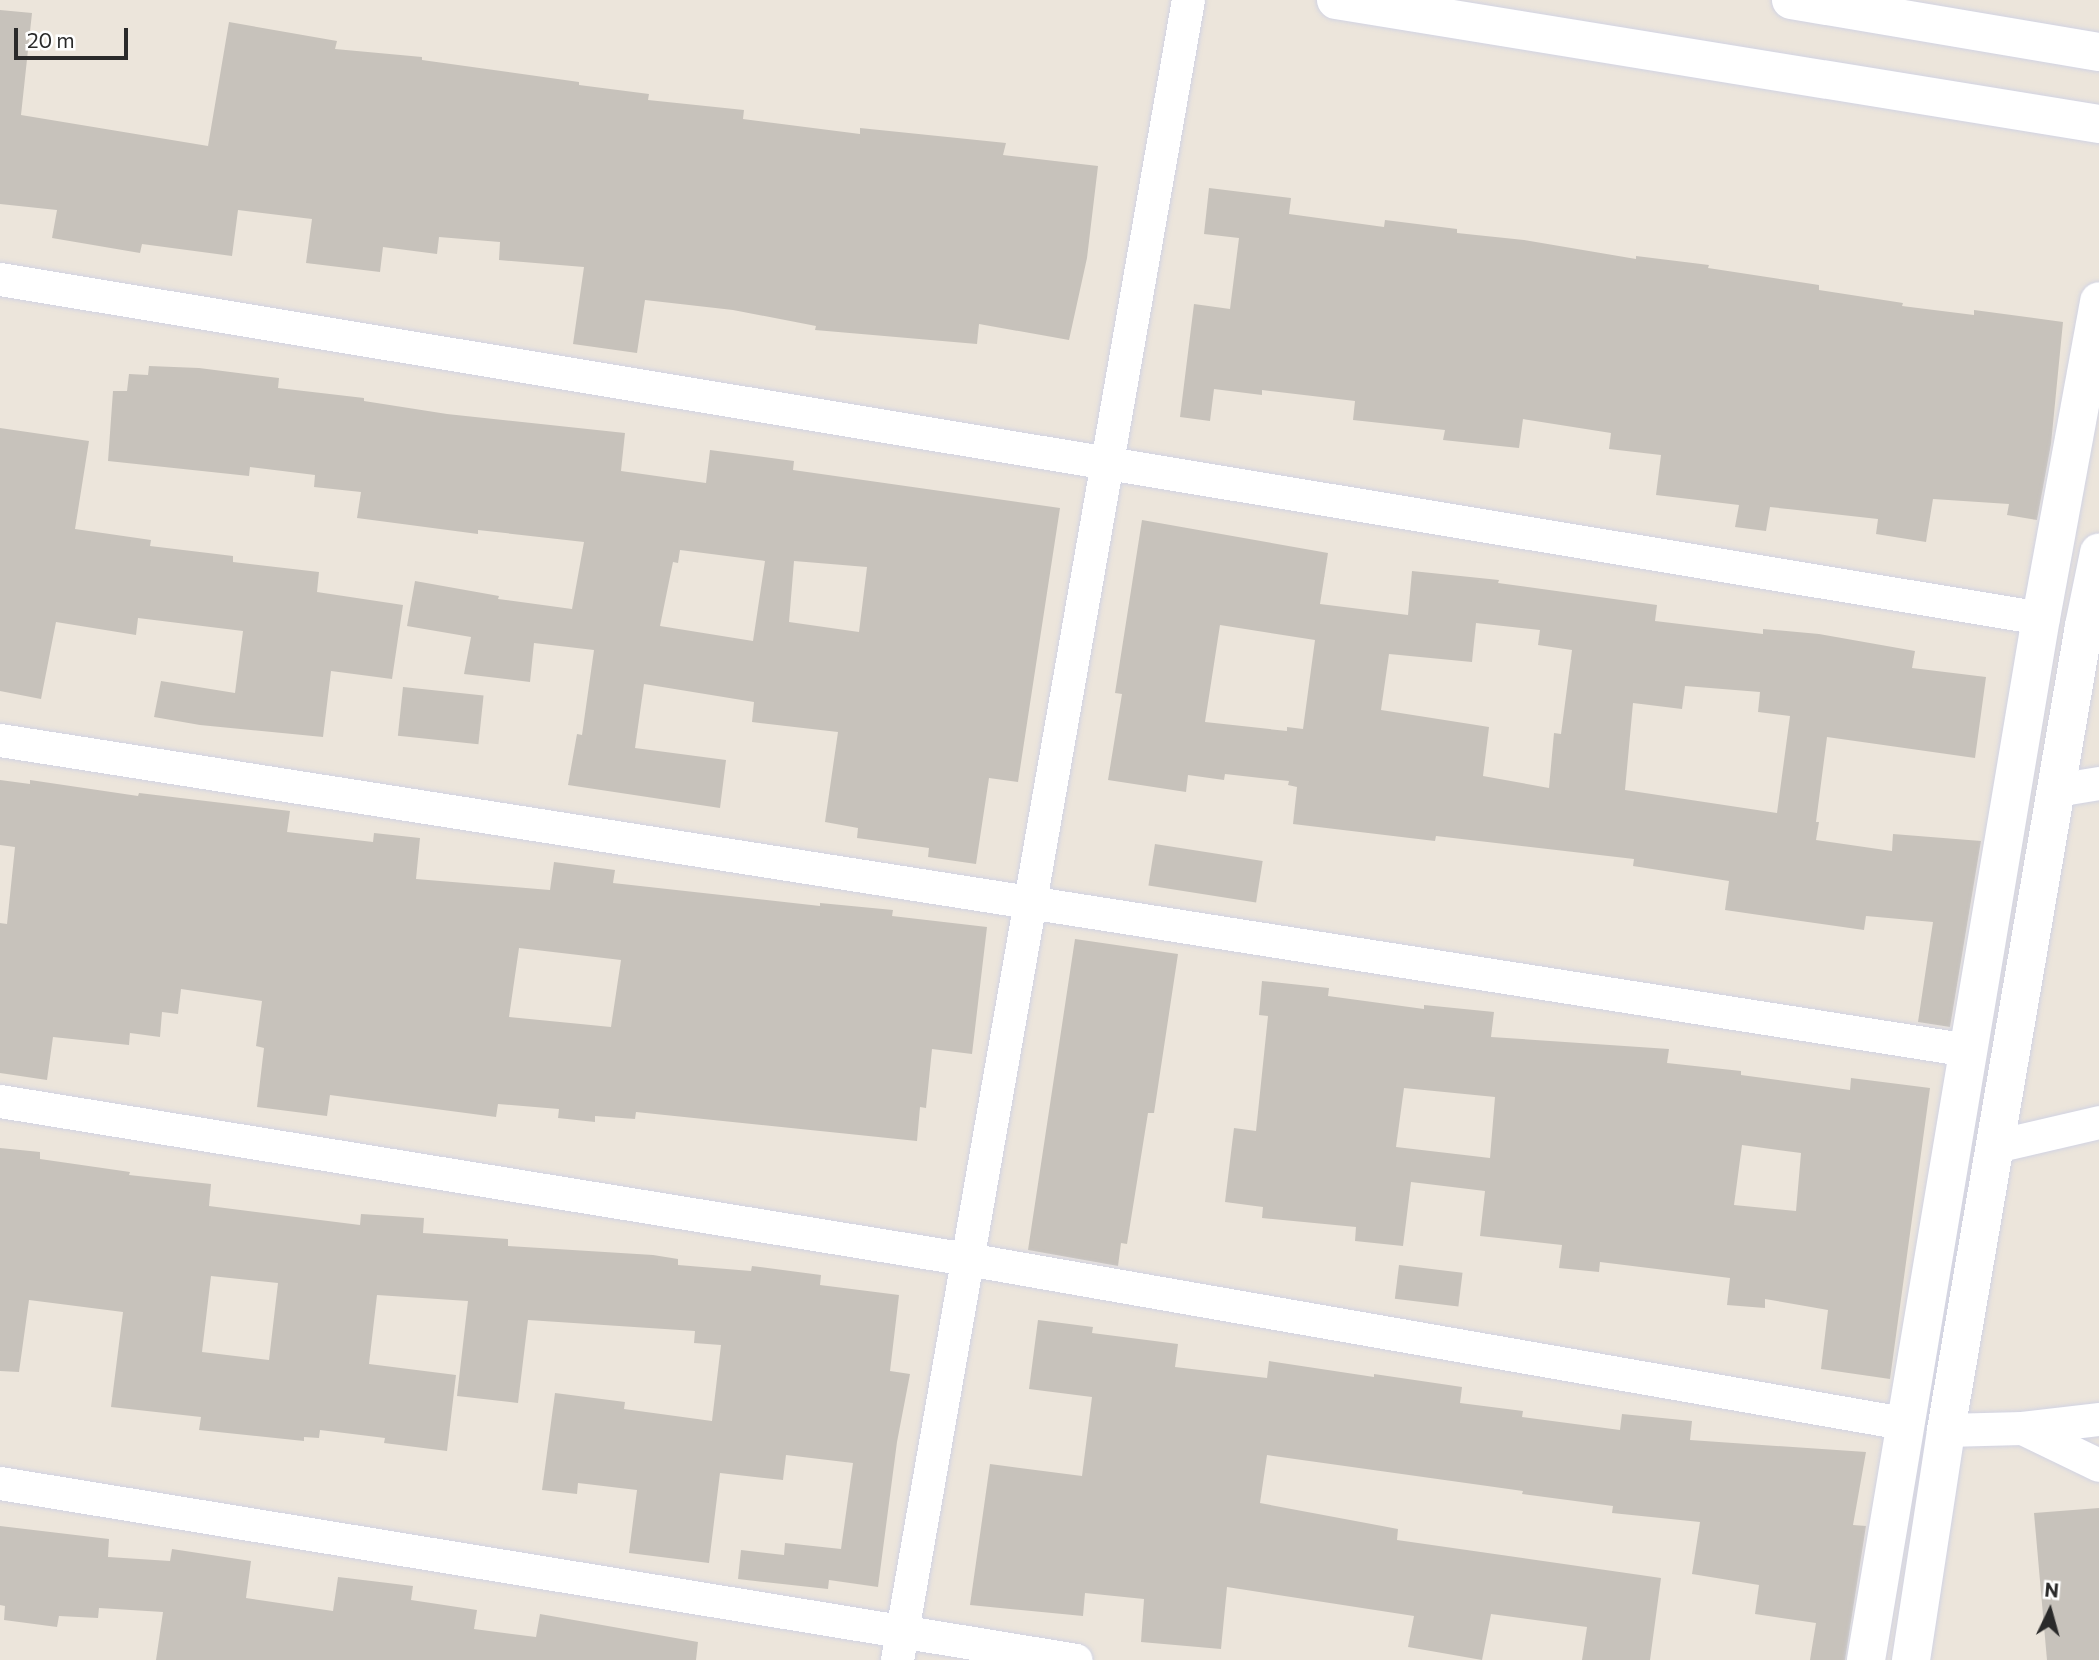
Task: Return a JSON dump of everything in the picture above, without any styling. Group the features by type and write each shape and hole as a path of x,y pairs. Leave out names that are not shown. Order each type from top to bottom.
{"main road":[{"path":"1336,0 2099,124"},
{"path":"1791,0 2099,52"},
{"path":"1866,1660 1903,1423 2041,618 2099,301"},
{"path":"1911,1660 1946,1430 2099,554"}],"street":[{"path":"900,1645 1188,0"},
{"path":"0,279 2041,618"},
{"path":"0,740 1969,1049"},
{"path":"2056,790 2099,783"},
{"path":"0,1101 967,1259 1903,1423"},
{"path":"1996,1146 2099,1122"},
{"path":"1946,1430 2022,1428 2099,1419"},
{"path":"2022,1428 2099,1465"},
{"path":"0,1483 900,1645 1076,1660"}],"building":[{"path":"0,10 32,13 21,115 208,146 229,22 337,41 335,49 422,57 422,60 649,94 648,100 744,110 743,119 860,134 860,128 1006,143 1003,155 1098,166 1087,258 1069,340 979,324 977,344 815,330 816,326 733,310 645,300 637,353 573,344 584,267 499,260 500,242 439,237 437,254 383,247 380,272 306,263 312,219 238,210 232,256 142,244 140,253 52,238 57,210 0,204"},
{"path":"1209,188 1291,198 1289,214 1384,227 1385,220 1457,229 1457,233 1524,240 1636,259 1636,256 1709,265 1708,268 1819,285 1819,290 1903,303 1902,306 1974,315 1974,310 2063,322 2051,444 2037,520 2007,515 2009,504 1933,499 1926,542 1876,534 1878,519 1770,507 1766,531 1735,527 1739,505 1656,495 1661,455 1609,449 1611,433 1523,419 1519,448 1443,440 1445,430 1353,420 1355,401 1262,390 1262,395 1214,389 1210,421 1180,417 1194,304 1230,309 1239,238 1204,234"},
{"path":"149,366 199,368 279,378 278,388 364,398 364,401 447,414 625,433 621,471 706,483 710,450 794,461 793,470 1060,508 1018,782 989,778 976,864 928,857 929,848 857,838 858,828 825,822 838,732 752,722 754,702 644,684 635,748 726,760 720,808 568,785 577,734 582,735 594,650 534,643 530,682 464,674 471,637 407,626 415,581 499,596 498,599 572,609 584,542 478,530 478,534 357,518 361,492 314,487 315,475 250,467 249,476 108,461 113,391 127,391 129,374 148,375","holes":["680,550 765,561 753,641 660,626 673,562 678,563","794,561 867,567 859,632 789,622"]},
{"path":"0,428 89,441 75,529 151,540 150,546 233,556 233,562 319,572 317,592 403,605 392,679 331,671 323,737 200,725 154,717 161,681 235,693 243,631 138,618 136,635 56,622 41,699 0,691"},
{"path":"1142,520 1328,553 1320,604 1408,615 1412,571 1499,580 1498,583 1657,605 1655,621 1763,634 1763,629 1819,634 1915,651 1912,668 1986,677 1975,758 1827,737 1816,822 1819,822 1816,840 1892,851 1893,834 1981,841 1950,1027 1918,1022 1933,922 1866,916 1864,930 1725,910 1729,881 1633,866 1634,859 1436,836 1435,841 1293,824 1297,787 1288,785 1289,781 1225,774 1224,780 1188,775 1186,792 1108,780 1122,694 1115,693","holes":["1476,623 1540,630 1538,645 1572,650 1561,734 1554,733 1549,788 1483,776 1489,727 1381,710 1389,654 1472,662","1220,625 1315,640 1303,729 1287,727 1287,731 1205,722","1685,686 1760,692 1758,712 1790,716 1777,813 1625,790 1633,703 1682,709"]},
{"path":"403,687 484,695 478,744 398,736"},
{"path":"0,780 30,784 30,780 138,796 139,793 290,811 287,832 373,842 374,833 420,838 416,879 550,890 554,862 615,870 613,883 820,906 820,903 893,910 892,916 987,927 972,1054 932,1049 926,1108 920,1107 917,1141 636,1112 635,1119 595,1116 595,1122 558,1118 559,1109 498,1104 496,1117 330,1095 327,1116 257,1107 264,1048 256,1046 262,1001 181,989 178,1014 162,1012 160,1037 130,1033 129,1045 53,1037 47,1080 0,1073 0,923 7,924 15,847 0,845","holes":["519,948 621,960 611,1027 509,1017"]},
{"path":"1155,844 1263,861 1256,903 1148,885"},
{"path":"1075,939 1178,954 1154,1113 1148,1113 1127,1244 1121,1243 1118,1266 1028,1250"},
{"path":"1262,981 1329,988 1328,996 1424,1009 1424,1005 1494,1012 1491,1037 1669,1049 1667,1063 1741,1071 1741,1075 1850,1090 1851,1078 1930,1088 1890,1379 1821,1369 1828,1310 1765,1299 1765,1308 1727,1305 1730,1278 1600,1262 1599,1272 1559,1268 1562,1245 1480,1236 1485,1191 1411,1182 1403,1246 1355,1241 1356,1227 1262,1218 1263,1207 1225,1202 1234,1128 1256,1131 1268,1016 1259,1015","holes":["1404,1088 1495,1097 1490,1158 1396,1147","1742,1145 1801,1153 1796,1211 1734,1205"]},
{"path":"0,1148 40,1152 40,1159 130,1172 129,1175 211,1184 209,1206 360,1225 361,1214 424,1218 423,1233 508,1239 508,1246 653,1255 678,1259 678,1265 751,1271 752,1266 821,1275 820,1285 899,1295 890,1371 910,1374 897,1442 878,1587 829,1580 828,1589 738,1579 741,1550 784,1555 785,1543 841,1549 853,1463 786,1455 783,1480 720,1473 709,1563 629,1553 637,1490 578,1483 577,1494 542,1490 555,1393 625,1402 624,1409 712,1421 721,1345 694,1343 695,1331 528,1320 518,1403 457,1396 468,1301 377,1295 369,1364 456,1375 447,1451 384,1443 385,1438 320,1430 319,1438 304,1437 304,1441 199,1430 201,1417 111,1407 123,1312 29,1300 19,1372 0,1371","holes":["211,1276 278,1283 269,1360 202,1352"]},
{"path":"1399,1265 1463,1273 1458,1307 1395,1299"},
{"path":"1038,1320 1093,1327 1092,1333 1178,1344 1175,1367 1267,1378 1269,1361 1462,1387 1460,1403 1523,1411 1522,1417 1620,1430 1622,1414 1692,1421 1690,1440 1866,1452 1853,1525 1866,1526 1845,1660 1810,1660 1816,1623 1755,1614 1759,1585 1692,1574 1700,1522 1612,1513 1613,1506 1267,1455 1260,1503 1398,1529 1397,1540 1661,1578 1650,1660 1582,1660 1587,1627 1491,1614 1482,1660 1408,1647 1414,1616 1227,1587 1221,1649 1141,1642 1144,1599 1085,1593 1083,1616 970,1605 990,1464 1082,1476 1092,1397 1029,1389"},
{"path":"2099,1508 2099,1660 2047,1660 2034,1513"},
{"path":"0,1526 109,1539 108,1557 170,1561 172,1549 251,1561 246,1598 333,1611 338,1577 413,1586 411,1600 477,1610 474,1629 536,1637 540,1614 698,1642 696,1660 156,1660 163,1612 99,1608 98,1618 59,1616 57,1627 4,1620 5,1606 0,1605"}]}
